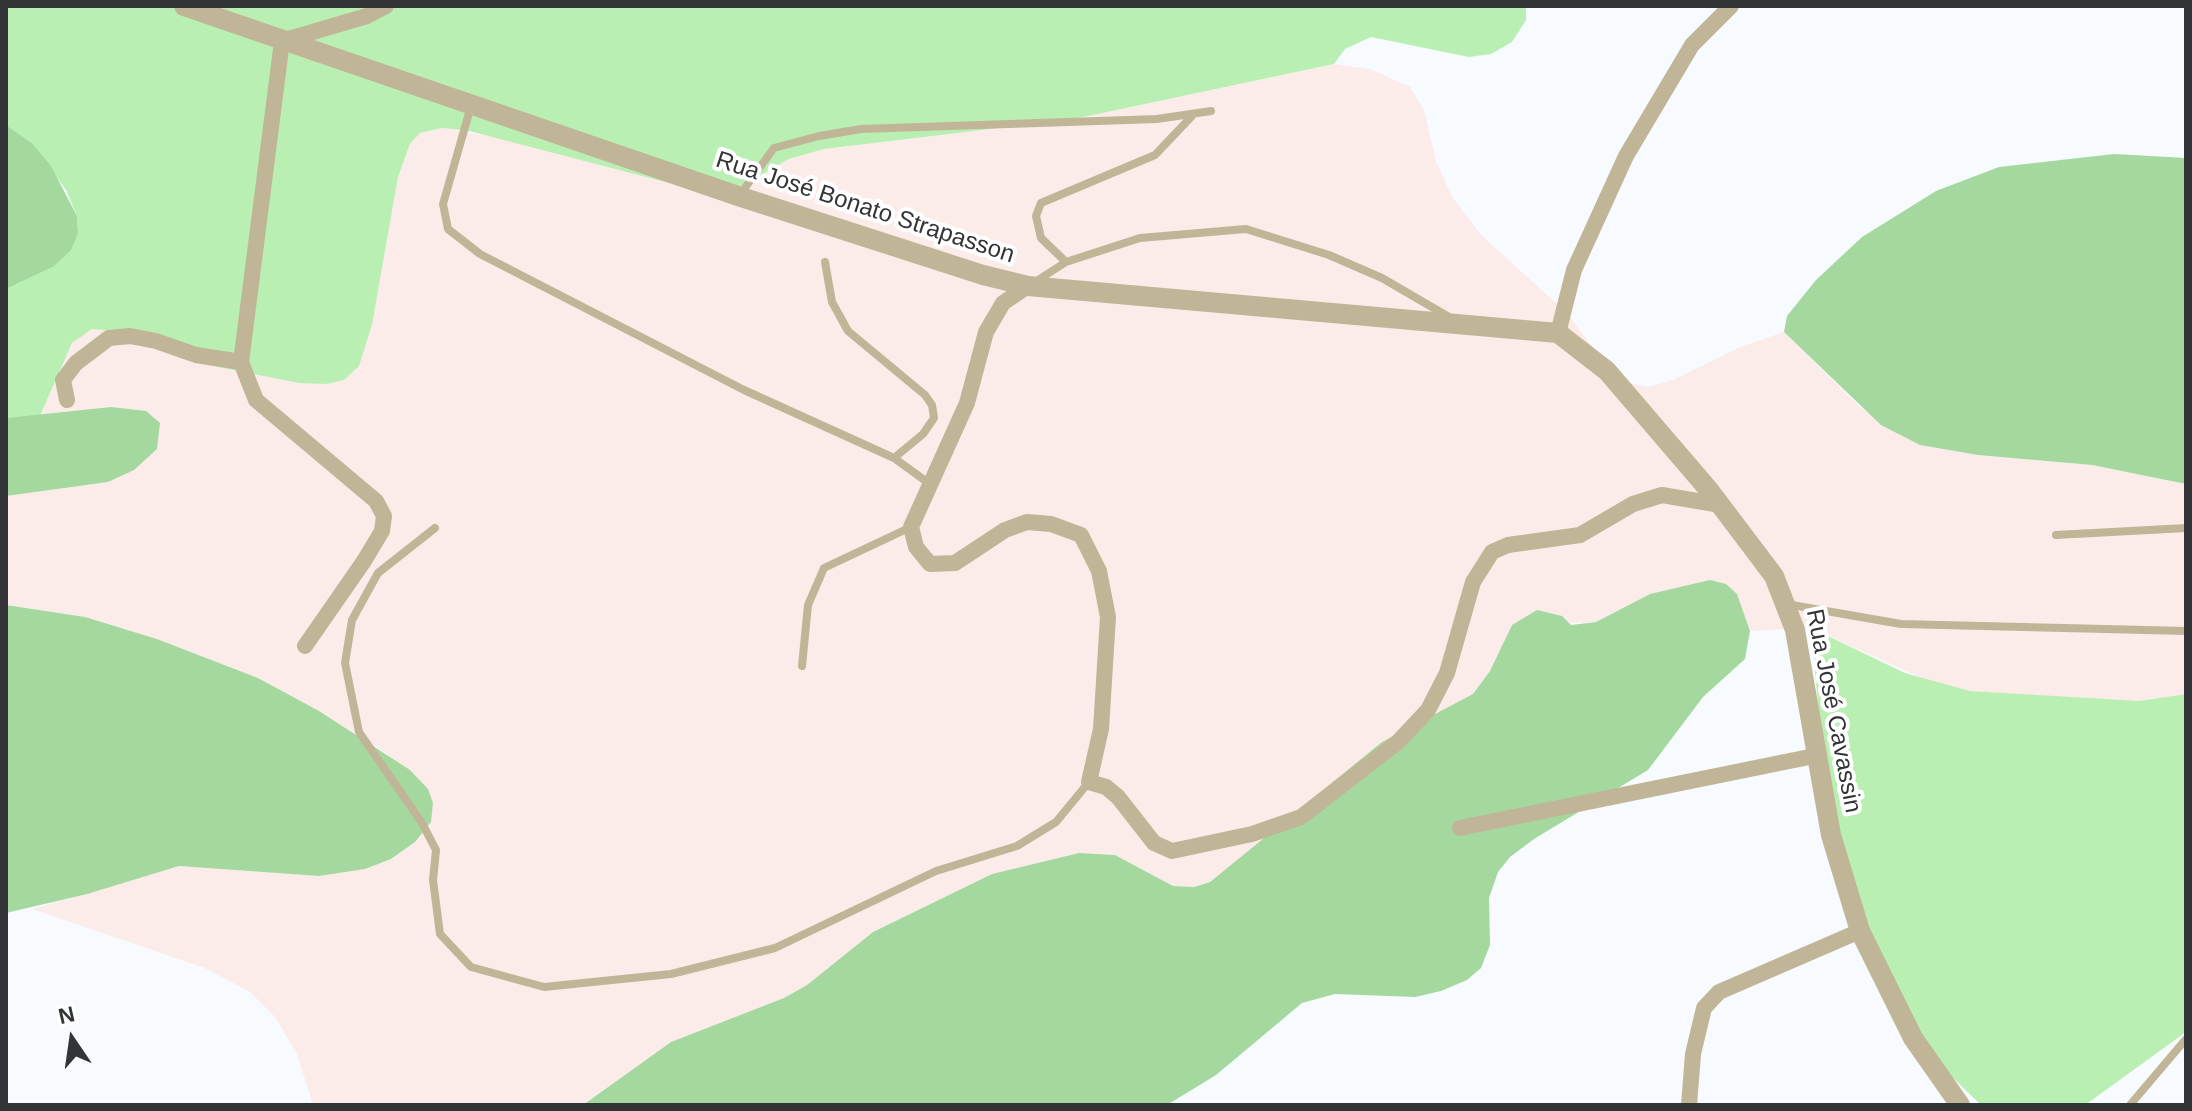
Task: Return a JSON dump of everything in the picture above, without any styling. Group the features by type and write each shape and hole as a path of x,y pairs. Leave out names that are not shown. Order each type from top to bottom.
{"street":[{"name":"Rua José Bonato Strapasson","path":"184,6 738,196 983,275 1028,286 1558,333"},
{"path":"305,646 364,561 382,531 384,516 376,501 256,400 241,362 282,41 367,16 386,6"},
{"path":"1558,333 1574,270 1626,156 1692,45 1731,6"},
{"path":"1028,286 1003,303 986,332 967,403 911,527 916,547 930,564 955,563 1005,530 1027,522 1051,524 1081,535 1099,571 1108,617 1101,729 1089,782 1106,787 1118,797 1154,843 1172,851 1252,834 1301,817 1399,741 1428,710 1457,645 1473,582 1492,552 1508,545 1580,535 1633,504 1662,495 1721,505"},
{"name":"Rua José Cavassin","path":"1558,333 1607,371 1721,505 1774,576 1795,630 1831,835 1860,931 1913,1038 1960,1105"},
{"path":"67,400 63,380 84,356 109,338 130,336 196,355 241,362"},
{"path":"1460,828 1819,755"},
{"path":"1689,1105 1693,1054 1704,1008 1719,992 1860,931"}],"lane":[{"path":"471,105 443,204 448,229 480,254 716,376 894,458 930,484"},
{"path":"738,196 774,148 819,136 861,129 1064,124 1192,116 1211,111"},
{"path":"1066,262 1041,238 1036,216 1041,203 1155,155 1192,116"},
{"path":"1028,286 1066,262 1140,238 1246,229 1329,255 1382,278 1460,324"},
{"path":"825,262 832,302 848,331 925,395 932,405 934,418 923,434 894,458"},
{"path":"802,666 808,605 824,568 911,527"},
{"path":"435,528 378,573 352,620 345,663 359,732 422,823 436,850 433,880 440,934 471,967 544,987 671,974 775,948 936,871 1017,846 1056,822 1089,782"},
{"path":"2056,535 2186,528"},
{"path":"1785,604 1901,624 2186,631"},
{"path":"2130,1105 2186,1039"}],"shaded area":[{"path":"1334,64 1370,69 1410,87 1424,110 1436,162 1453,198 1481,235 1568,314 1603,362 1623,381 1647,387 1673,380 1738,348 1784,332 1859,406 1920,445 1978,455 2092,465 2186,484 2186,694 2139,701 2101,700 1970,691 1933,683 1811,628 1750,631 1737,594 1650,594 1596,622 1512,625 1490,671 1473,694 1455,707 1406,728 1210,882 1194,887 1173,886 1115,855 1079,853 992,874 873,932 807,985 784,998 671,1042 583,1105 313,1105 297,1054 275,1017 250,992 205,968 32,909 179,866 319,876 391,859 415,842 431,822 385,752 258,678 157,639 85,617 6,605 6,496 108,482 111,407 40,416 72,343 92,329 111,331 182,358 327,384 344,380 359,366 372,325 398,177 410,144 420,133 442,128 499,138 669,183 720,190 744,185 789,159 824,149 1074,119"}],"green space":[{"path":"6,6 1526,6 1526,20 1512,42 1491,54 1469,57 1371,37 1345,49 1334,64 1074,119 824,149 789,159 744,185 720,190 669,183 469,131 442,128 420,133 410,144 398,177 372,325 359,366 344,380 327,384 299,383 218,367 182,358 111,331 92,329 72,343 40,416 6,418 6,289 53,267 78,233 77,216 66,190 32,143 6,125"},
{"path":"6,125 32,143 51,166 77,216 78,233 71,250 53,267 6,289"},
{"path":"2114,154 2186,158 2186,484 2092,465 1978,455 1920,445 1881,425 1784,332 1787,316 1816,280 1862,237 1936,191 1999,167"},
{"path":"111,407 146,411 160,423 157,449 134,470 108,482 6,496 6,418"},
{"path":"1710,580 1726,584 1737,594 1750,631 1745,659 1703,697 1648,770 1534,839 1510,857 1498,872 1489,898 1490,945 1481,968 1467,980 1415,997 1335,994 1302,1003 1216,1075 1167,1105 583,1105 671,1042 784,998 807,985 873,932 992,874 1079,853 1115,855 1173,886 1194,887 1210,882 1382,742 1473,694 1490,671 1512,625 1537,610 1562,616 1571,625 1596,622 1650,594"},
{"path":"6,605 85,617 157,639 258,678 319,711 410,770 428,789 433,803 431,822 415,842 391,859 365,869 319,876 179,866 87,894 6,913"},
{"path":"1811,628 1905,673 1970,691 2139,701 2186,694 2186,1032 2085,1105 1981,1105 1946,1071 1923,1043 1866,941 1824,770"}]}
